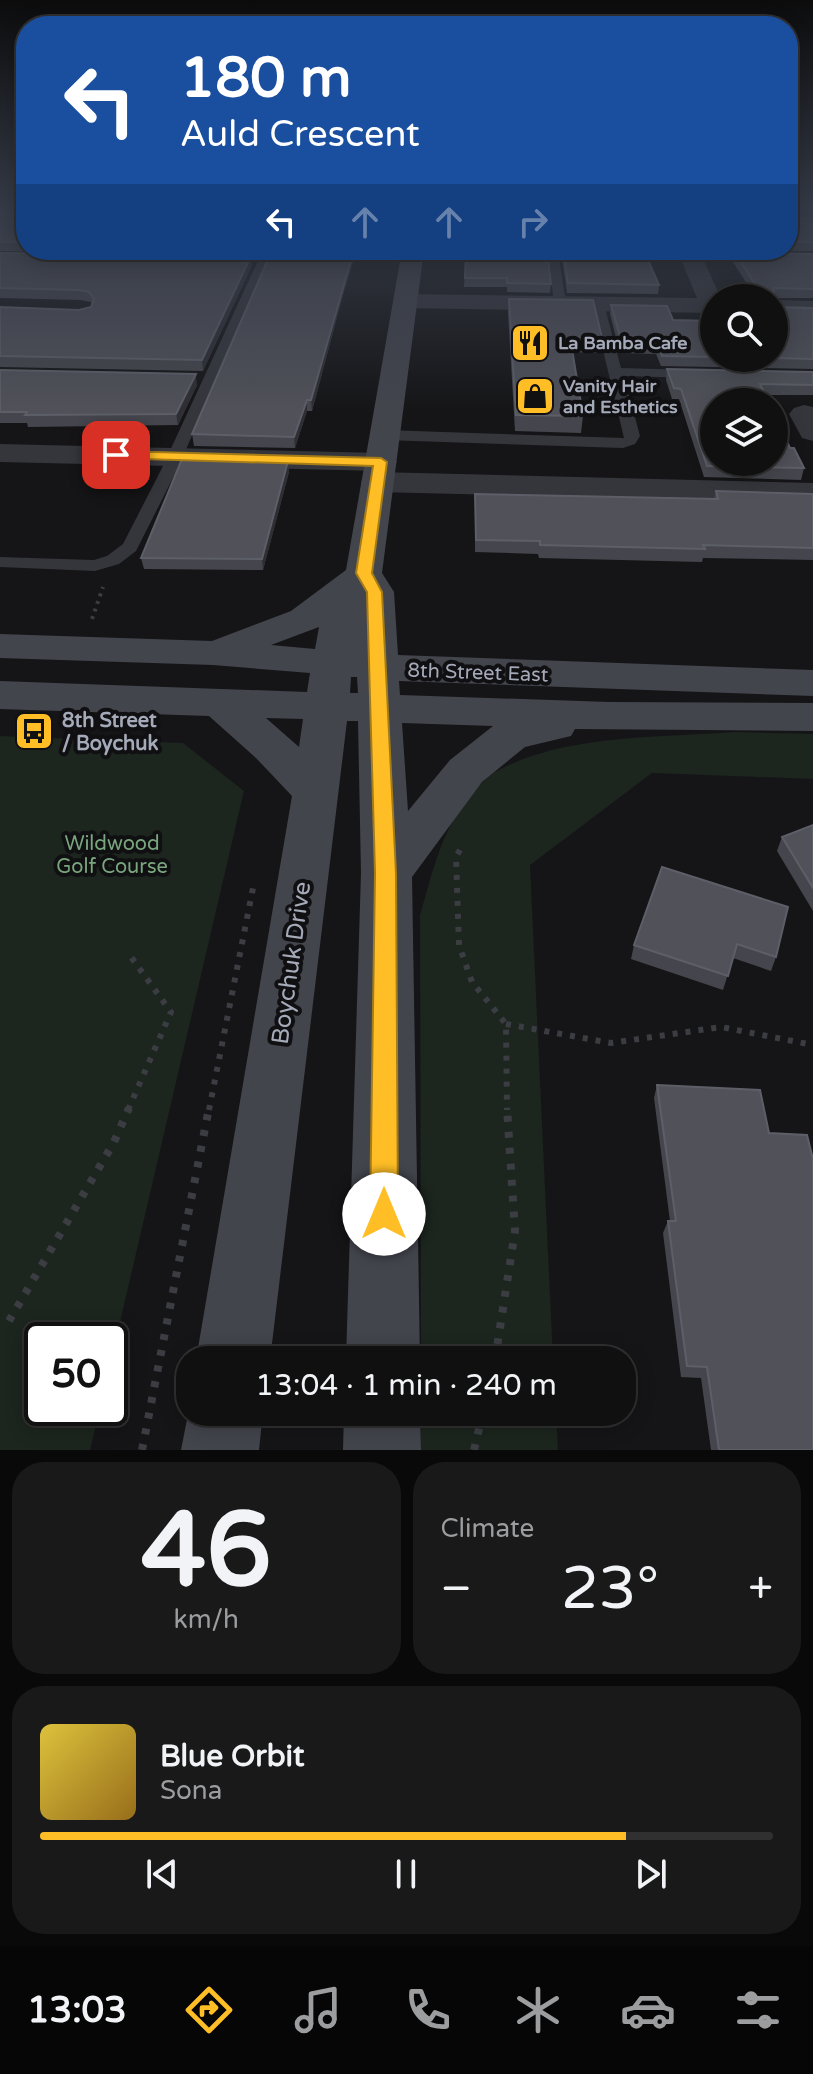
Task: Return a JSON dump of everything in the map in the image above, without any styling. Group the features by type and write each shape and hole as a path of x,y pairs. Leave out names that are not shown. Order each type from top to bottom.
{"main road":[{"name":"Boychuk Drive","path":"235,1346 330,684 381,460 409,277"},
{"name":"Boychuk Drive","path":"355,581 375,592 386,873 383,1346"},
{"path":"213,653 305,619 355,581"},
{"name":"8th Street East","path":"0,646 213,653 330,684 609,716 813,717"},
{"name":"8th Street East","path":"379,688 813,683"},
{"name":"8th Street East","path":"0,695 218,701 330,684"},
{"path":"218,701 272,747 316,792"},
{"path":"386,873 466,771 511,735 609,716"},
{"path":"220,1450 223,1426"},
{"path":"382,1426 382,1450"}],"street":[{"path":"406,301 700,306"},
{"path":"788,307 813,308"},
{"path":"0,453 381,460 813,493"}],"lane":[{"path":"0,562 95,566 113,560 130,547 175,457 203,378 255,277"},
{"path":"557,277 560,304"},
{"path":"381,460 623,443 632,436 598,304"},
{"path":"616,372 707,374"}],"path":[{"path":"463,843 456,857 459,945 472,982 506,1024 507,1107 515,1231 497,1346"},
{"path":"142,1450 255,874"},
{"path":"9,1321 114,1142 171,1012 131,957"},
{"path":"506,1024 611,1043 721,1027 813,1045"},
{"path":"474,1450 480,1426"}],"green space":[{"path":"733,732 813,734 813,779 652,773 530,865 552,1346 421,1346 420,915 436,859 462,807 481,783 495,772 550,751 580,744"},
{"name":"Wildwood Golf Course","path":"0,736 183,743 244,791 120,1322 24,1322 24,1426 96,1426 90,1450 0,1450"},
{"path":"421,1426 557,1426 558,1450 421,1450"}],"building":[{"path":"0,277 241,277 202,360 0,356 0,307 79,310 91,307 94,299 89,292 79,290 0,288"},
{"path":"260,277 346,277 311,400 307,400 294,437 192,434"},
{"path":"550,277 551,284 507,283 507,278 465,278"},
{"path":"567,277 655,277 659,285 568,283"},
{"path":"750,277 813,277 813,289 788,288 788,284 755,284"},
{"path":"509,299 593,300 602,338 570,337 583,416 516,415"},
{"path":"611,305 667,306 673,320 700,321 700,357 662,356 658,344 622,343"},
{"path":"788,307 813,308 813,359 788,358"},
{"path":"667,369 813,372 813,385 760,384 762,388 700,388 700,445 681,389 674,388"},
{"path":"0,370 196,374 176,414 25,415 27,412 0,412"},
{"path":"788,444 794,448 804,468 788,468"},
{"path":"182,459 288,461 262,559 141,558"},
{"path":"716,491 813,494 813,548 703,545 705,549 540,545 540,541 476,540 475,494 718,499"},
{"path":"813,825 813,888 782,837"},
{"path":"662,867 788,907 776,957 737,944 728,976 634,945"},
{"path":"657,1085 760,1090 769,1133 807,1135 813,1159 813,1450 719,1450 707,1367 687,1366 668,1221 676,1221"}],"place":[{"name":"La Bamba Cafe","path":"530,343"},
{"name":"Vanity Hair and Esthetics","path":"535,396"},
{"name":"8th Street / Boychuk","path":"34,731"}],"route":[{"path":"116,455 381,462 364,573 375,592 386,873 384,1214"}]}
